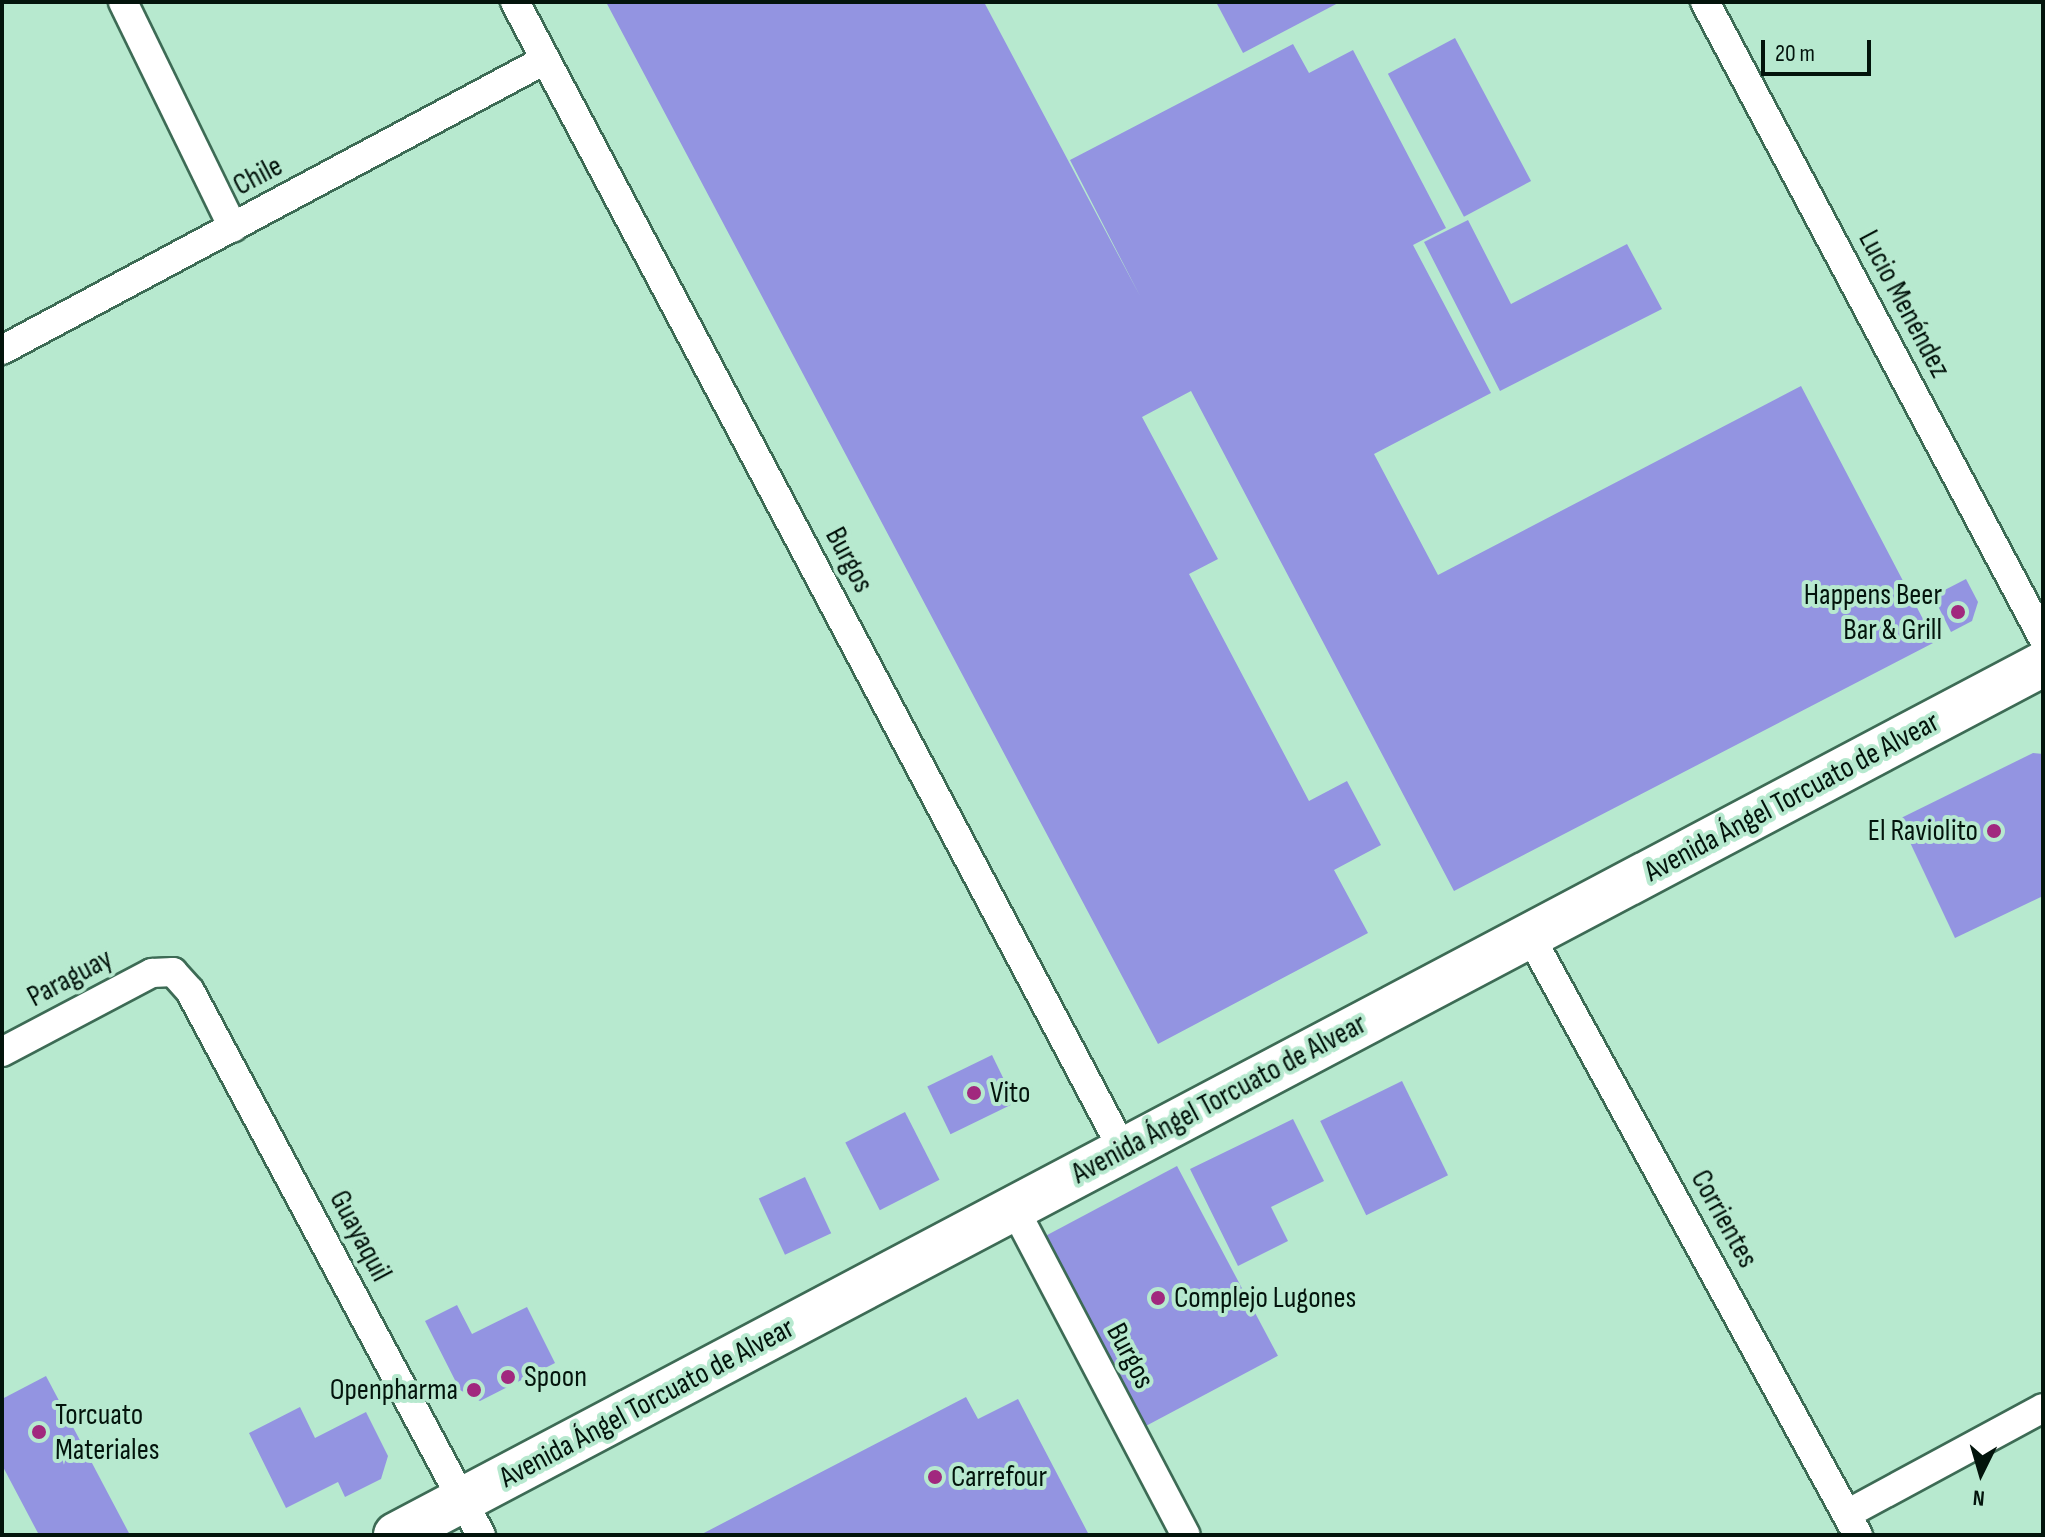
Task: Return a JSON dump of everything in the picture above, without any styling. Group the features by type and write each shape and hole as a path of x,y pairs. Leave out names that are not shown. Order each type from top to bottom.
{"main road":[{"name":"Avenida Ángel Torcuato de Alvear","path":"396,1535 472,1517 1014,1208 2043,664"}],"street":[{"path":"123,2 233,228"},
{"name":"Burgos","path":"515,2 1123,1150"},
{"name":"Lucio Menéndez","path":"1705,2 2043,638"},
{"name":"Chile","path":"2,350 545,60"},
{"name":"Corrientes","path":"1530,936 1853,1524"},
{"name":"Paraguay","path":"2,1052 152,973 173,972"},
{"name":"Guayaquil","path":"173,972 190,991 472,1517"},
{"name":"Burgos","path":"1014,1208 1186,1535"},
{"path":"1853,1524 2043,1408"}],"building":[{"path":"606,2 984,2 1140,296 1070,160 1293,44 1309,73 1353,50 1446,228 1413,245 1491,393 1374,454 1438,575 1801,386 1935,642 1454,891 1191,391 1142,417 1218,559 1189,574 1309,801 1347,781 1381,845 1334,870 1368,933 1158,1044"},
{"path":"1216,2 1340,2 1243,53"},
{"path":"1455,38 1531,181 1464,217 1388,74"},
{"path":"1468,220 1511,304 1627,244 1662,309 1500,391 1424,242"},
{"name":"Happens Beer Bar & Grill","path":"1966,579 1978,602 1972,621 1951,632 1933,596"},
{"path":"2033,753 2043,754 2043,896 1955,938 1899,819"},
{"path":"992,1055 1015,1103 951,1134 927,1087"},
{"path":"1402,1081 1448,1175 1366,1215 1320,1121"},
{"path":"905,1112 940,1180 880,1210 845,1142"},
{"path":"1293,1119 1324,1181 1271,1207 1288,1241 1238,1266 1190,1169"},
{"name":"Complejo Lugones","path":"1177,1166 1278,1356 1140,1429 1039,1239"},
{"path":"805,1177 831,1233 785,1255 759,1199"},
{"path":"457,1305 472,1334 527,1307 555,1363 480,1401 460,1390 425,1321"},
{"name":"Torcuato Materiales","path":"46,1376 130,1535 39,1535 2,1465 2,1399"},
{"name":"Carrefour","path":"966,1397 978,1419 1018,1399 1089,1535 700,1535"},
{"path":"300,1407 315,1438 366,1412 388,1456 381,1479 345,1497 338,1482 286,1508 249,1433"}],"place":[{"name":"Happens Beer Bar & Grill","path":"1958,612"},
{"name":"El Raviolito","path":"1994,831"},
{"name":"Vito","path":"974,1093"},
{"name":"Complejo Lugones","path":"1158,1298"},
{"name":"Spoon","path":"508,1377"},
{"name":"Openpharma","path":"474,1390"},
{"name":"Torcuato Materiales","path":"39,1432"},
{"name":"Carrefour","path":"935,1477"}]}
